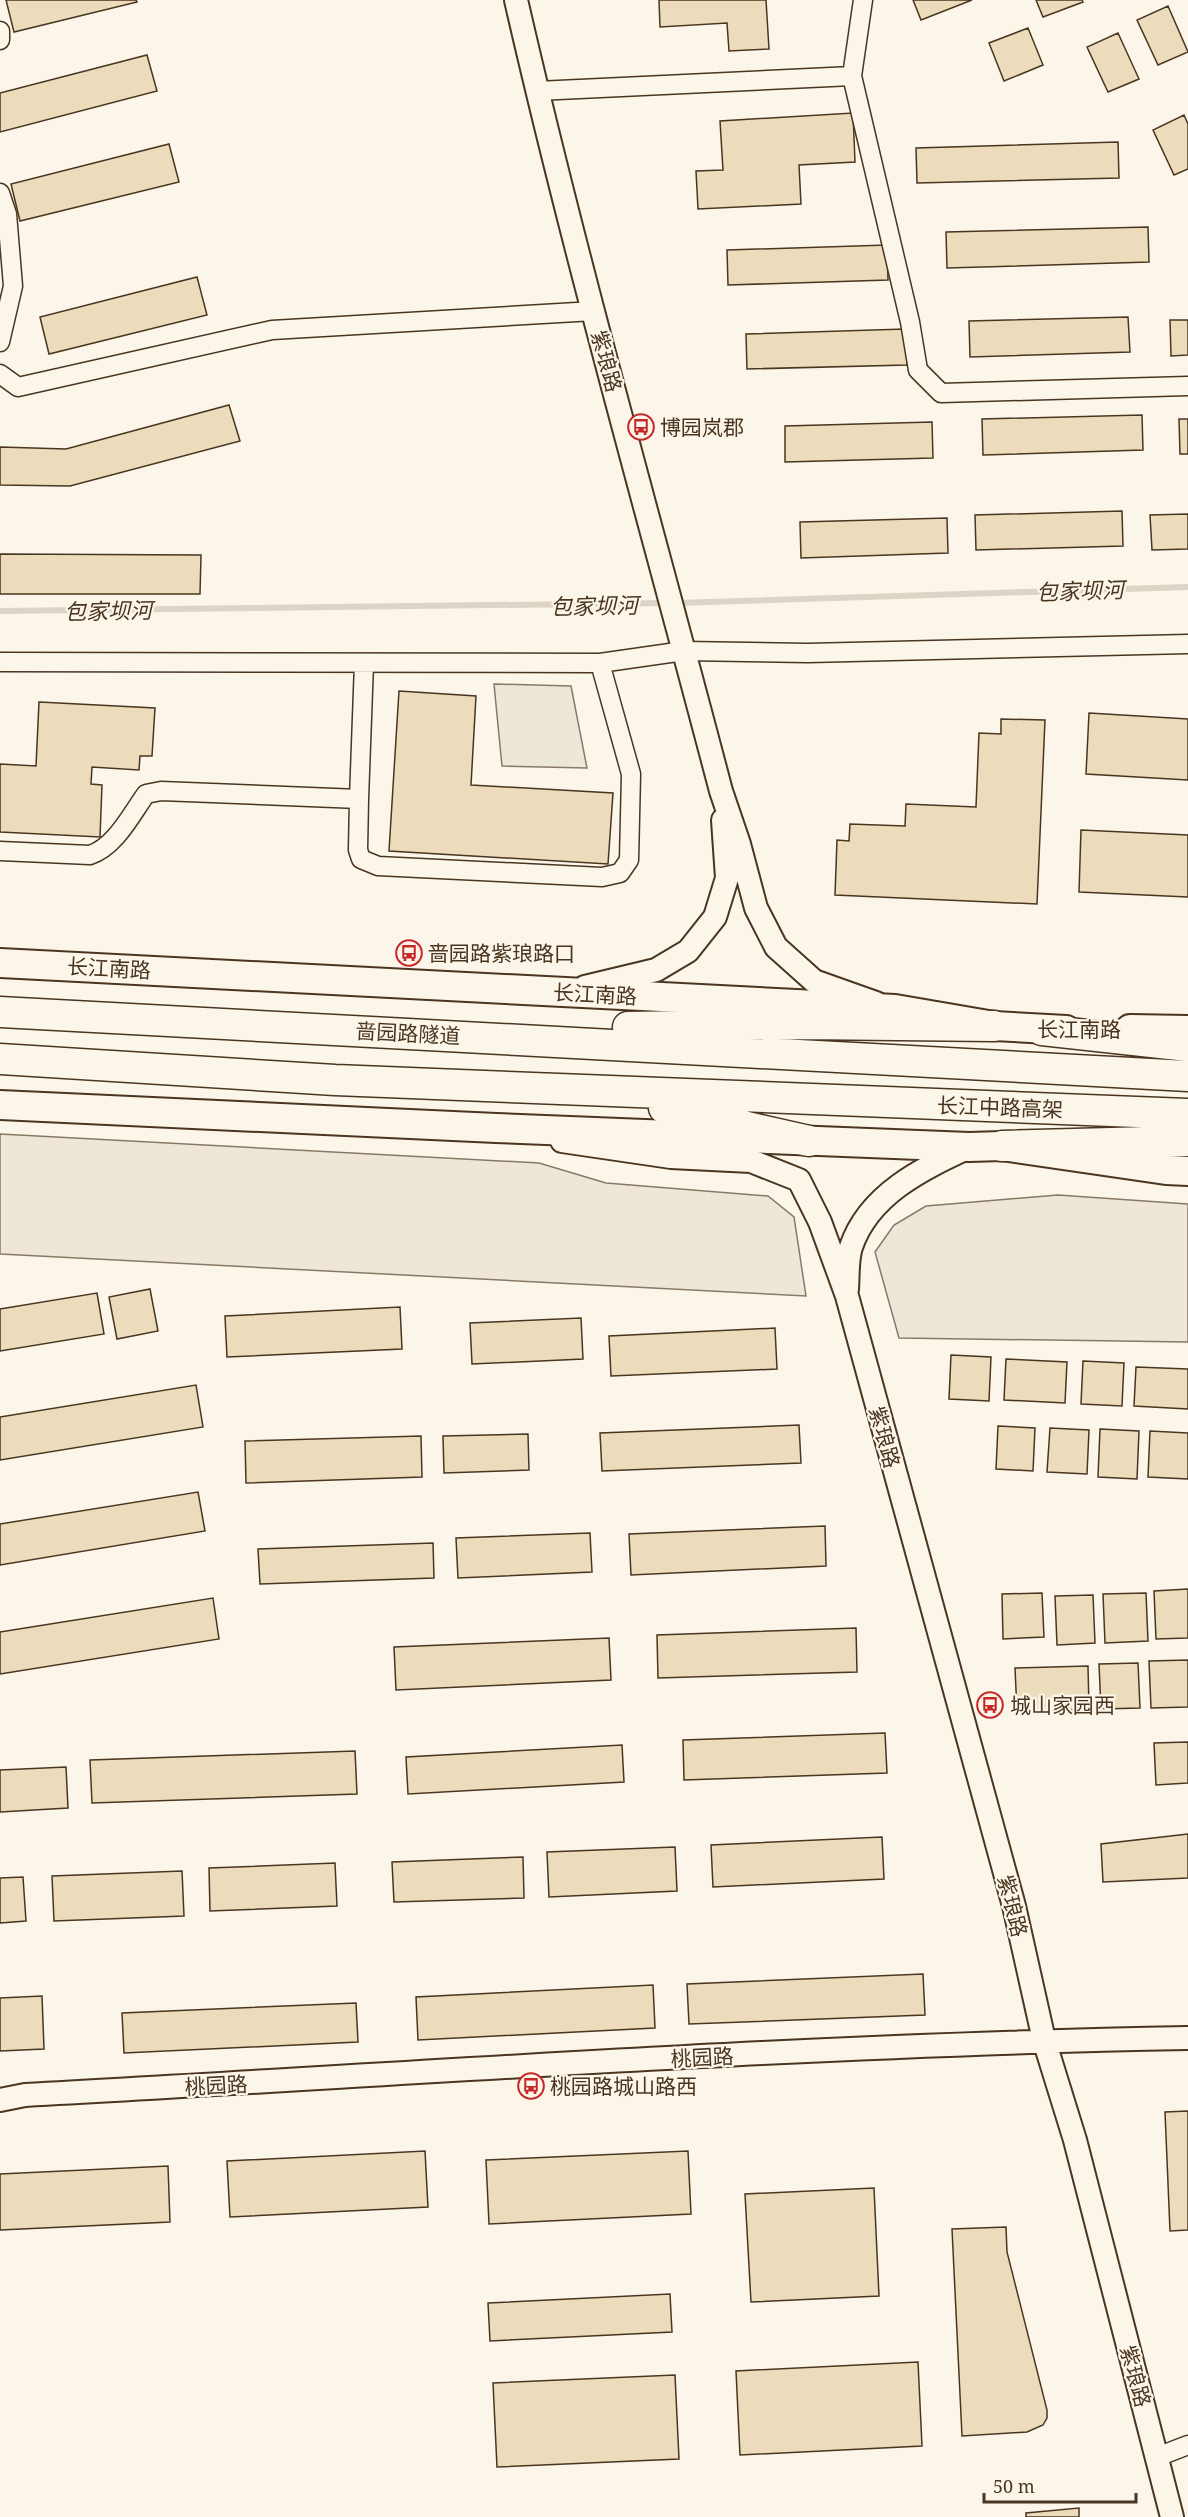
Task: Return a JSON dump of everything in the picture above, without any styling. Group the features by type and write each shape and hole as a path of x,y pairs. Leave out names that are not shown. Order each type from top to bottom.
{"highway":[{"path":"31,1013 221,1006 610,1027 801,1024 994,1026"},
{"name":"啬园路隧道","path":"0,1012 816,1055"},
{"path":"1042,1030 1188,1046"},
{"name":"长江中路高架","path":"816,1055 1188,1076"},
{"path":"0,1059 335,1080 665,1108 809,1141"},
{"name":"长江中路高架","path":"335,1080 1188,1114"},
{"path":"1002,1146 1188,1142"}],"main road":[{"name":"长江南路","path":"0,963 895,1009 994,1026 1042,1030 1188,1030"},
{"path":"0,1105 809,1141 969,1147 1002,1146 1166,1170 1188,1171"}],"street":[{"name":"紫琅路","path":"516,0 594,311 721,791"},
{"path":"862,0 852,76 910,322 918,370 941,393 1188,386"},
{"path":"0,31 0,40"},
{"path":"537,91 852,76"},
{"path":"0,193 7,214 14,286 0,342"},
{"path":"0,374 18,387 272,330 594,311"},
{"path":"0,662 600,663 684,651 808,653 1188,644"},
{"path":"364,663 358,850 362,860 378,866 602,877 620,873 629,860 631,774 600,663"},
{"path":"0,851 90,855 101,851 123,827 146,794 161,791 359,799"},
{"path":"563,993 656,970 688,951 715,917 727,878 721,791"},
{"path":"721,791 739,844 756,908 776,946 814,981 895,1009"},
{"name":"紫琅路","path":"496,1128 608,1149 751,1161 799,1180 820,1222 847,1296 1014,1906 1044,2040 1074,2140 1172,2517"},
{"path":"847,1296 851,1248 866,1215 895,1188 934,1163 969,1147"},
{"name":"桃园路","path":"0,2100 61,2093 1044,2040 1188,2038"},
{"path":"1157,2457 1188,2445"}],"shaded area":[{"path":"494,684 571,686 587,768 502,766"},
{"path":"0,1134 539,1163 606,1183 768,1196 794,1217 806,1296 0,1254"},
{"path":"1058,1195 1188,1204 1188,1342 899,1338 875,1252 894,1225 926,1206"}],"building":[{"path":"6,0 136,0 137,2 14,32"},
{"path":"659,0 766,0 769,49 729,51 727,23 660,27"},
{"path":"913,0 972,0 921,20"},
{"path":"1036,0 1082,0 1083,2 1043,17"},
{"path":"1168,6 1188,52 1158,65 1137,20"},
{"path":"1028,28 1043,65 1004,81 989,43"},
{"path":"1118,33 1139,79 1108,92 1087,47"},
{"path":"147,55 157,91 0,132 0,93"},
{"path":"853,113 855,162 799,165 801,204 698,209 696,171 723,170 720,121"},
{"path":"1184,115 1188,124 1188,169 1174,175 1153,130"},
{"path":"1118,142 1119,178 917,183 916,148"},
{"path":"169,144 179,182 20,221 11,184"},
{"path":"1148,227 1149,262 947,268 946,232"},
{"path":"887,245 888,280 728,285 727,250"},
{"path":"197,277 207,315 49,354 40,317"},
{"path":"1128,317 1130,352 970,357 969,321"},
{"path":"1170,320 1188,320 1188,355 1171,356"},
{"path":"905,329 907,365 747,369 746,334"},
{"path":"229,405 240,441 70,486 0,485 0,447 66,449"},
{"path":"1142,415 1143,450 983,455 982,419"},
{"path":"1179,419 1188,419 1188,454 1180,454"},
{"path":"932,422 933,458 785,462 785,426"},
{"path":"1122,511 1123,546 976,550 975,515"},
{"path":"1188,514 1188,549 1152,550 1150,515"},
{"path":"947,518 948,553 801,558 800,522"},
{"path":"0,554 201,555 200,594 0,594"},
{"path":"399,691 476,696 471,785 613,793 608,864 389,851"},
{"path":"39,702 155,708 152,756 140,756 139,770 92,767 91,784 102,785 100,837 0,832 0,764 36,766"},
{"path":"1089,713 1188,719 1188,780 1086,774"},
{"path":"1001,719 1045,720 1037,904 835,895 837,840 849,841 850,824 905,826 906,804 976,807 979,733 1001,734"},
{"path":"1081,830 1188,835 1188,897 1079,892"},
{"path":"150,1289 158,1331 117,1339 109,1297"},
{"path":"97,1293 104,1334 0,1351 0,1309"},
{"path":"400,1307 402,1349 227,1357 225,1316"},
{"path":"581,1318 583,1359 472,1364 470,1323"},
{"path":"775,1328 777,1369 611,1376 609,1336"},
{"path":"951,1355 991,1357 989,1401 949,1399"},
{"path":"1006,1359 1067,1362 1065,1403 1004,1400"},
{"path":"1083,1361 1124,1363 1122,1406 1081,1404"},
{"path":"1136,1367 1188,1369 1188,1409 1134,1406"},
{"path":"196,1385 203,1427 0,1460 0,1417"},
{"path":"799,1425 801,1463 602,1471 600,1433"},
{"path":"998,1426 1035,1428 1033,1471 996,1469"},
{"path":"1050,1428 1089,1430 1087,1474 1047,1472"},
{"path":"1100,1429 1139,1431 1137,1479 1098,1477"},
{"path":"1150,1431 1188,1433 1188,1479 1148,1477"},
{"path":"528,1434 529,1470 444,1473 443,1436"},
{"path":"421,1436 422,1477 246,1483 245,1441"},
{"path":"198,1492 205,1531 0,1565 0,1524"},
{"path":"825,1526 826,1566 631,1575 629,1534"},
{"path":"590,1533 592,1572 458,1578 456,1538"},
{"path":"433,1543 434,1578 260,1584 258,1549"},
{"path":"1188,1589 1188,1638 1156,1639 1154,1591"},
{"path":"1042,1593 1044,1637 1003,1639 1002,1594"},
{"path":"1146,1593 1148,1641 1105,1643 1103,1594"},
{"path":"1093,1595 1095,1643 1057,1645 1055,1596"},
{"path":"213,1598 219,1639 0,1674 0,1632"},
{"path":"856,1628 857,1672 658,1678 657,1635"},
{"path":"609,1638 611,1680 396,1690 394,1647"},
{"path":"1188,1660 1188,1707 1151,1708 1149,1661"},
{"path":"1138,1663 1140,1708 1101,1709 1099,1664"},
{"path":"1088,1666 1089,1709 1017,1712 1015,1668"},
{"path":"885,1733 887,1773 684,1780 683,1740"},
{"path":"1188,1742 1188,1783 1156,1785 1154,1743"},
{"path":"622,1745 624,1782 408,1794 406,1757"},
{"path":"355,1751 357,1794 92,1803 90,1760"},
{"path":"66,1767 68,1808 0,1812 0,1770"},
{"path":"1188,1834 1188,1878 1103,1882 1101,1844"},
{"path":"882,1837 884,1879 713,1887 711,1845"},
{"path":"675,1847 677,1891 549,1897 547,1852"},
{"path":"523,1857 524,1898 394,1902 392,1862"},
{"path":"335,1863 337,1906 210,1911 209,1868"},
{"path":"182,1871 184,1916 54,1921 52,1876"},
{"path":"23,1877 26,1921 0,1923 0,1878"},
{"path":"923,1974 925,2015 689,2024 687,1984"},
{"path":"653,1985 655,2028 418,2040 416,1997"},
{"path":"42,1996 44,2049 0,2051 0,1998"},
{"path":"356,2003 358,2042 124,2053 122,2013"},
{"path":"1188,2111 1188,2230 1170,2231 1165,2112"},
{"path":"425,2151 428,2207 230,2217 227,2161"},
{"path":"688,2151 691,2214 489,2224 486,2160"},
{"path":"168,2166 170,2222 0,2230 0,2174"},
{"path":"874,2188 879,2296 751,2302 745,2194"},
{"path":"1006,2227 1007,2252 1047,2410 1047,2418 1043,2425 1027,2432 962,2436 952,2229"},
{"path":"670,2294 672,2332 490,2341 488,2303"},
{"path":"918,2362 922,2446 740,2455 736,2371"},
{"path":"675,2375 679,2459 497,2467 493,2383"},
{"path":"1079,2508 1079,2517 1026,2517 1026,2513"}],"waterway":[{"name":"包家坝河","path":"676,603 1188,587"},
{"name":"包家坝河","path":"0,611 666,603"}],"place":[{"name":"博园岚郡","path":"641,427"},
{"name":"啬园路紫琅路口","path":"409,953"},
{"name":"城山家园西","path":"990,1705"},
{"name":"桃园路城山路西","path":"531,2086"}]}
